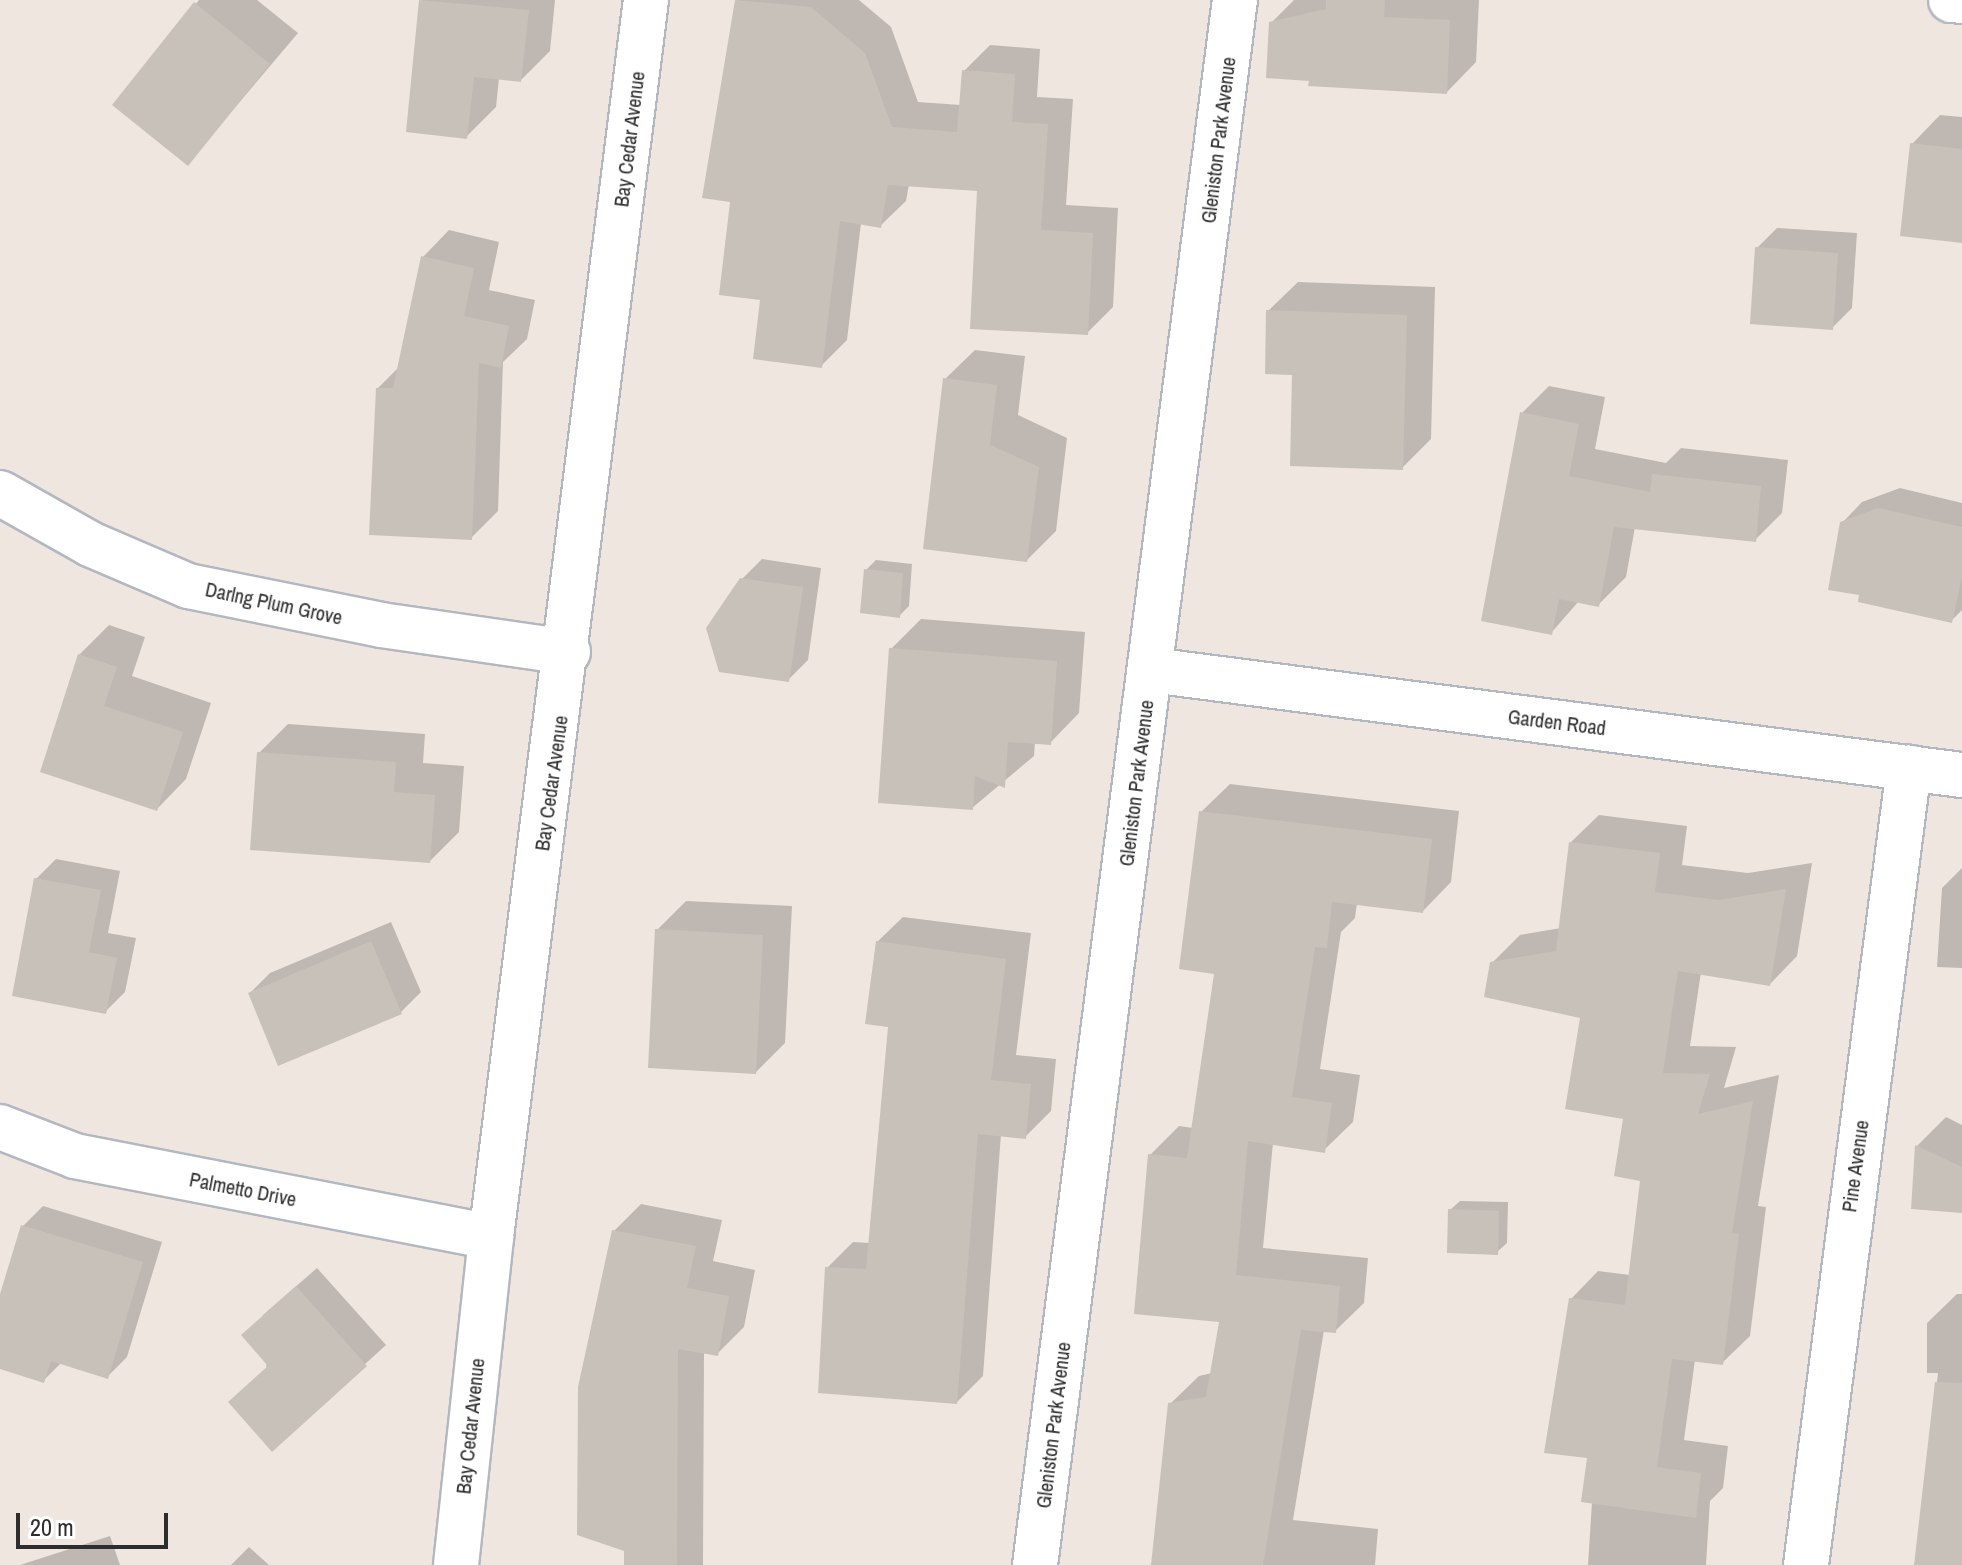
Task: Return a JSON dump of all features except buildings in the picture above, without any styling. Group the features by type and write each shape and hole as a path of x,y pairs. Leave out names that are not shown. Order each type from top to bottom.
{"street":[{"name":"Bay Cedar Avenue","path":"456,1565 491,1237 568,652 646,0"},
{"name":"Gleniston Park Avenue","path":"1035,1565 1235,0"},
{"path":"1951,0 1962,1"},
{"name":"Darlng Plum Grove","path":"0,493 90,544 188,586 381,625 568,652"},
{"name":"Garden Road","path":"1151,670 1962,775"},
{"name":"Pine Avenue","path":"1806,1565 1909,768"},
{"name":"Palmetto Drive","path":"0,1127 75,1156 491,1237"}]}
